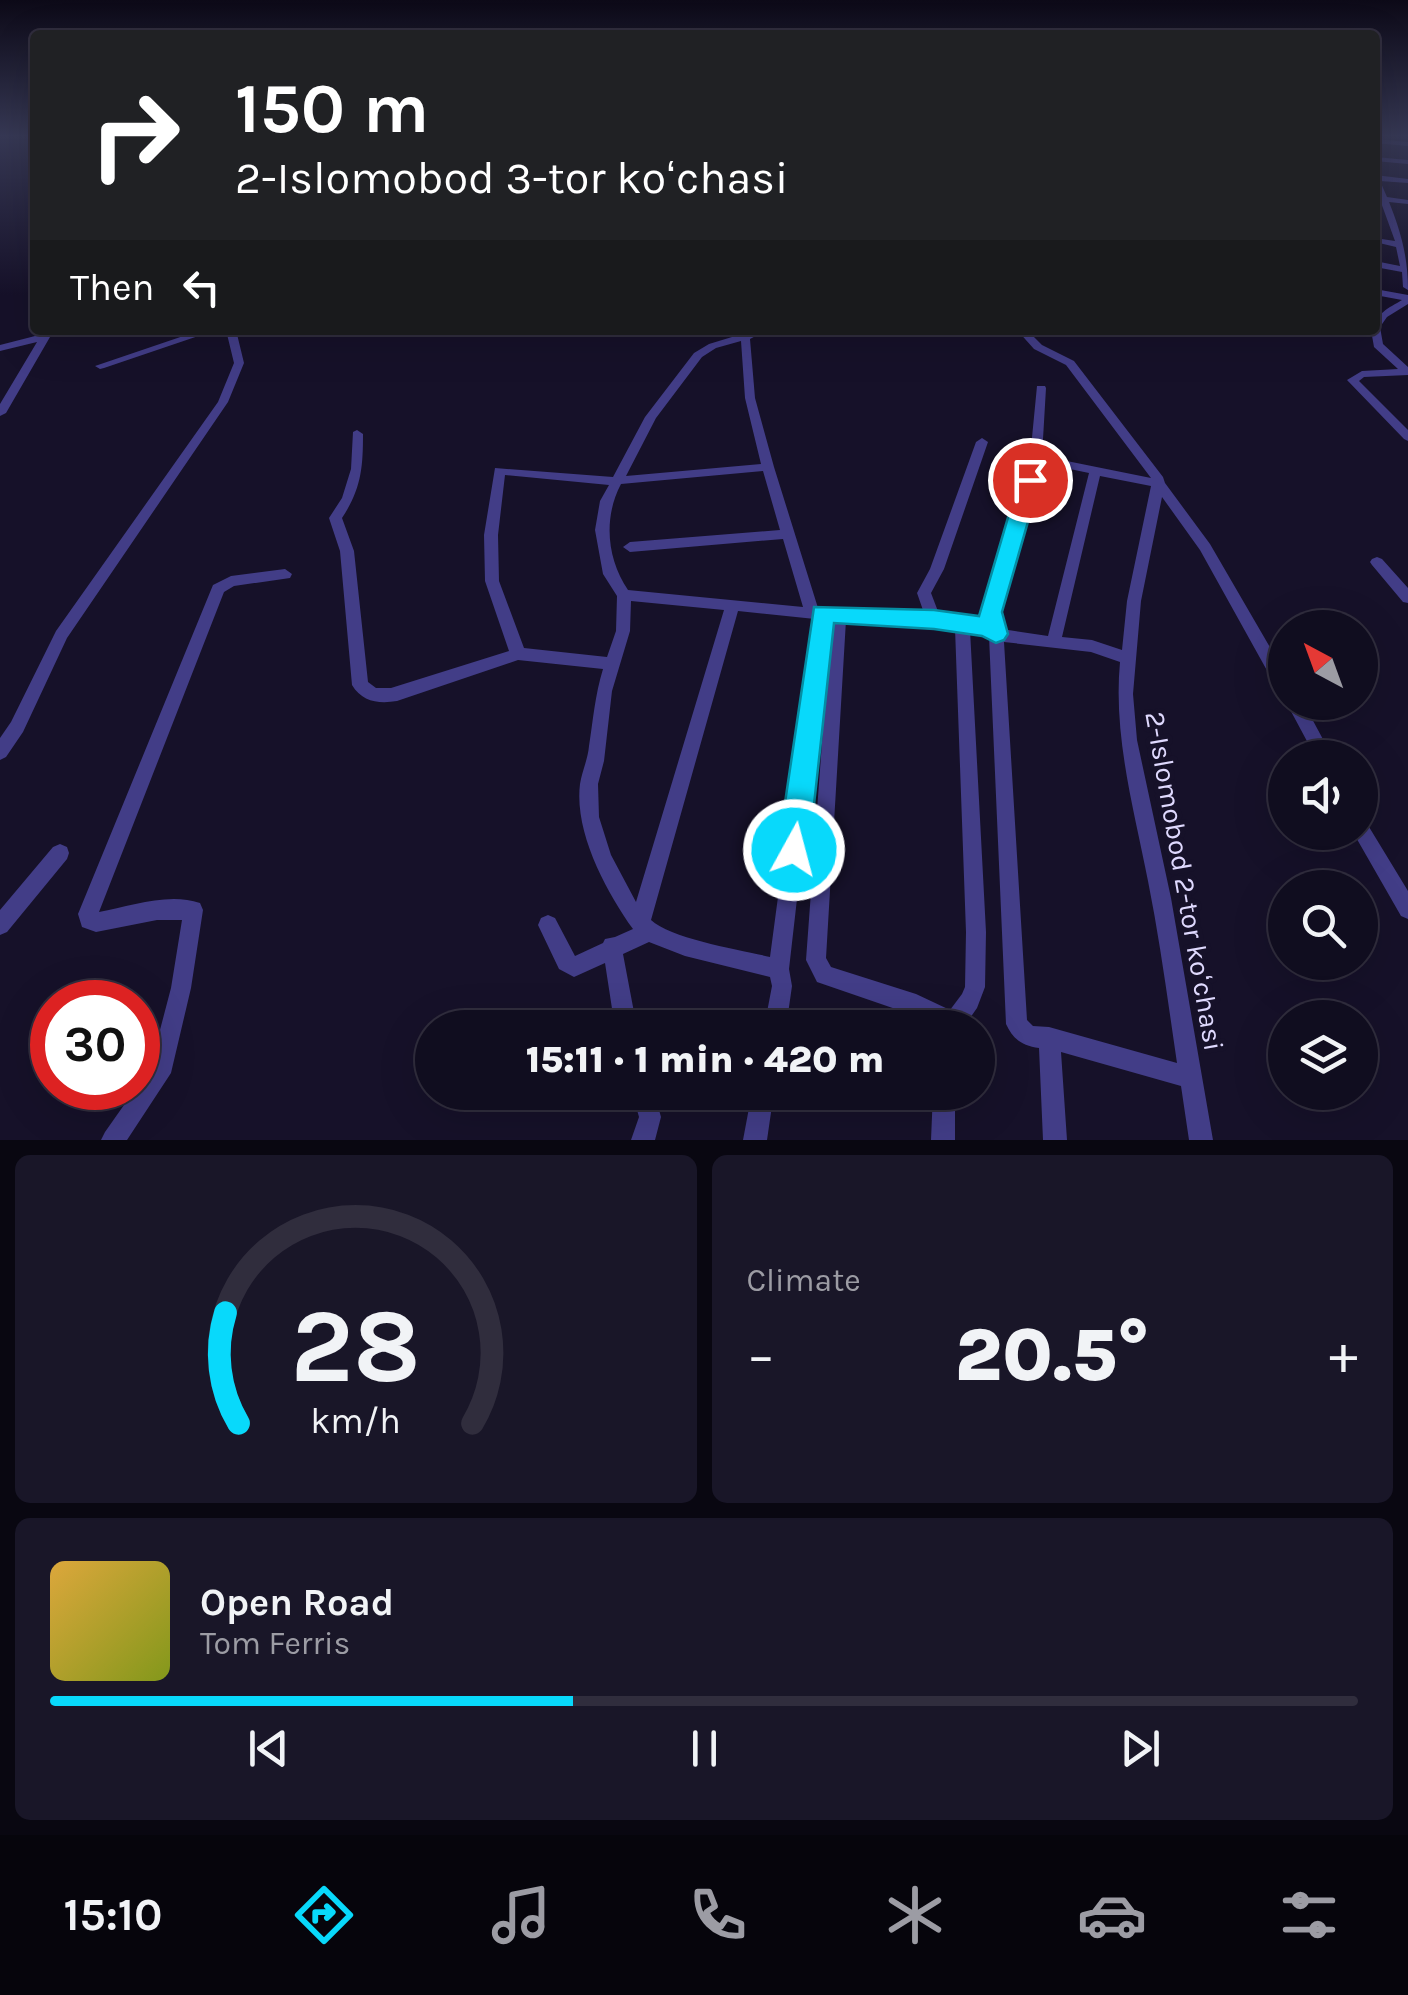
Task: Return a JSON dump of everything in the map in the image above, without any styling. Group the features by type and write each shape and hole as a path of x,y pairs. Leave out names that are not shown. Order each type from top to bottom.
{"street":[{"path":"1380,189 1400,244 1408,287"},
{"path":"1384,200 1408,202"},
{"path":"1380,219 1408,220"},
{"path":"1380,241 1400,244"},
{"path":"1380,265 1406,268"},
{"path":"1380,293 1408,299"},
{"path":"1380,325 1408,299"},
{"path":"0,348 41,335"},
{"path":"0,414 43,335"},
{"path":"100,366 196,335"},
{"path":"0,752 17,727 61,636 222,402 239,362 232,335"},
{"path":"648,931 603,859 590,818 589,784 596,761 604,691 622,630 624,595 610,574 602,530 606,501 651,417 698,354 705,348 754,335"},
{"path":"1027,335 1038,347 1070,363 1206,547 1268,657"},
{"path":"1380,335 1407,372 1362,374 1352,380 1408,437"},
{"path":"746,340 750,398 768,467 788,534 824,614 816,960 824,974 925,1010"},
{"path":"1041,388 1036,458 990,612 996,634 1014,1012 1017,1024 1028,1036 1050,1038 1192,1078"},
{"path":"357,434 357,469 348,499 335,522 347,551 360,685 366,692 386,696 518,654 612,664"},
{"path":"934,620 924,593 944,552 982,442"},
{"path":"1036,458 1159,484"},
{"path":"518,654 492,581 491,535 499,471 614,481 768,467"},
{"path":"1054,641 1095,473"},
{"name":"2-Islomobod 2-tor koʻchasi","path":"1159,484 1126,658 1129,740 1201,1140"},
{"path":"630,548 788,534"},
{"path":"1376,562 1408,598"},
{"path":"113,1140 160,1072 193,910 158,910 96,922 88,914 218,589 227,582 285,574"},
{"path":"624,595 732,607 934,620 988,627 996,634 1092,646 1126,658"},
{"path":"648,931 732,607"},
{"path":"777,1010 782,986 779,969 824,614"},
{"path":"962,625 976,932 975,987 962,1010"},
{"path":"1372,850 1401,903 1408,908"},
{"path":"0,925 60,853"},
{"path":"548,924 566,962 574,966 648,931 779,969"},
{"path":"612,946 623,1010"},
{"path":"1050,1038 1055,1140"},
{"path":"644,1140 648,1110"},
{"path":"755,1140 760,1110"},
{"path":"943,1140 944,1110"}],"route":[{"path":"794,850 823,614 934,620 988,627 996,634 990,612 1030,480"}]}
